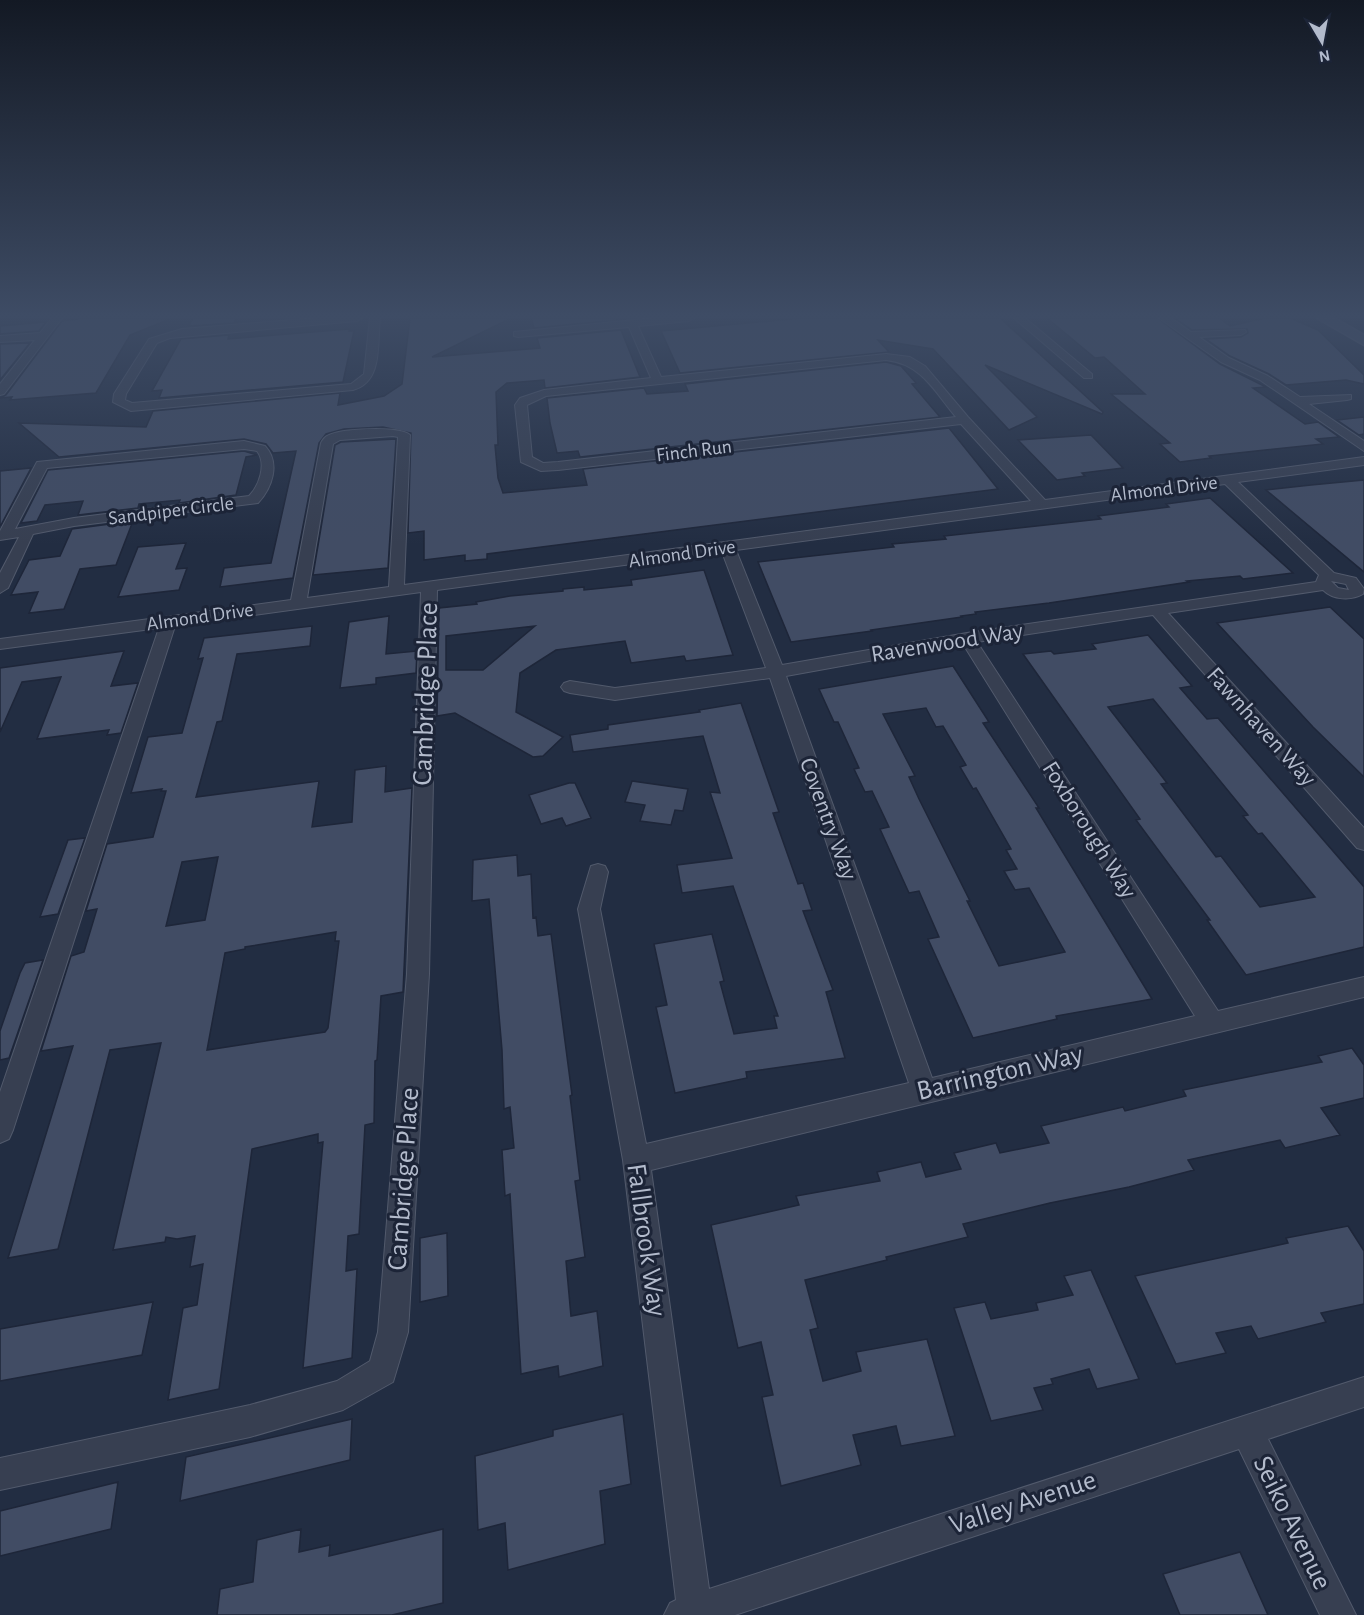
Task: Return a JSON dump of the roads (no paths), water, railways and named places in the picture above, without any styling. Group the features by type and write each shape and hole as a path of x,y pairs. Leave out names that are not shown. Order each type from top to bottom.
{"street":[{"path":"120,393 119,402 131,407 284,393"},
{"name":"Finch Run","path":"547,393 534,395 524,400 521,405 526,459 532,464 558,466 964,420"},
{"path":"942,393 1042,505"},
{"path":"1287,393 1364,447"},
{"path":"1299,401 1347,397"},
{"path":"298,604 327,443 332,438 340,436 394,432 404,435 396,592"},
{"name":"Sandpiper Circle","path":"3,536 42,465 244,445 256,446 263,450 268,461 262,492 254,500 74,522 26,531"},
{"name":"Almond Drive","path":"0,644 1230,481 1364,461"},
{"path":"1230,481 1340,594 1357,587 1364,606"},
{"path":"0,588 26,536 26,531 3,536"},
{"name":"Coventry Way","path":"728,548 776,672 924,1092"},
{"name":"Ravenwood Way","path":"570,687 615,694 776,672 967,638 1158,611 1327,581"},
{"name":"Cambridge Place","path":"0,1474 250,1421 343,1395 382,1371 393,1332 418,974 429,588"},
{"name":"Fawnhaven Way","path":"1158,611 1364,842"},
{"path":"0,1130 169,621"},
{"name":"Foxborough Way","path":"967,638 1212,1023"},
{"name":"Fallbrook Way","path":"598,872 589,909 636,1160 688,1613"},
{"name":"Barrington Way","path":"636,1160 1364,987"},
{"name":"Valley Avenue","path":"688,1613 1364,1392"},
{"name":"Seiko Avenue","path":"1246,1430 1338,1615"}]}
